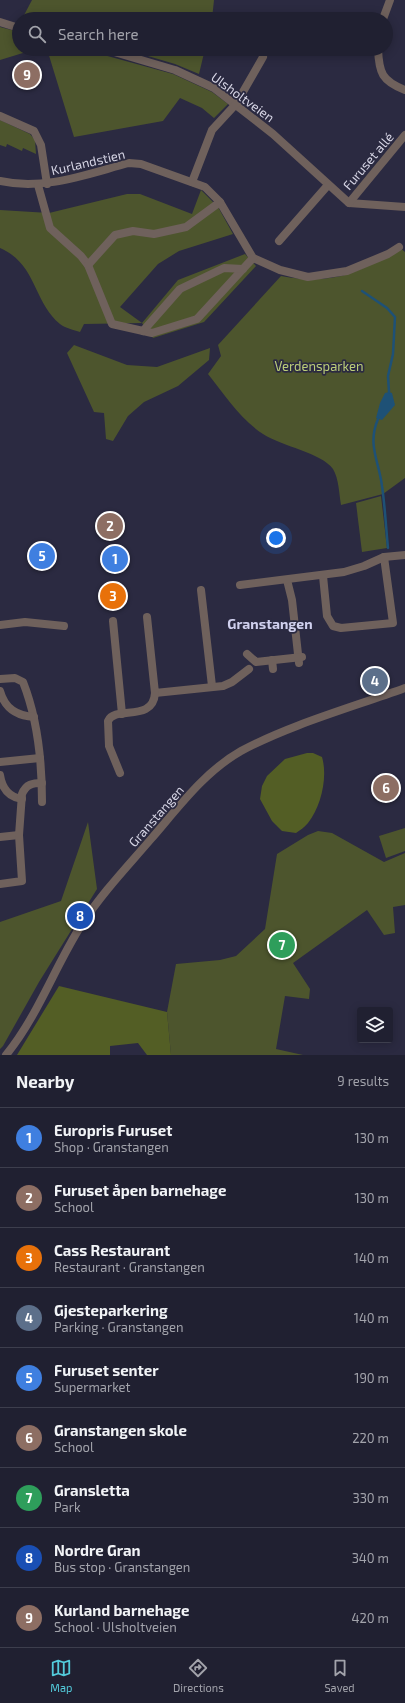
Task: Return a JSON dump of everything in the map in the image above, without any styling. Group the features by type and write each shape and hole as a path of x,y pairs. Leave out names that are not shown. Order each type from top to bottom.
{"street":[{"path":"386,12 390,0"},
{"path":"0,22 12,26"},
{"name":"Ulsholtveien","path":"127,56 174,70 214,88 278,138 349,203"},
{"path":"378,56 382,75 390,84 405,90"},
{"path":"192,182 212,130 236,104 264,57"},
{"name":"Kurlandstien","path":"0,116 34,131 41,145 47,184"},
{"name":"Furuset allé","path":"349,203 405,135"},
{"name":"Kurlandstien","path":"0,181 18,185 47,184 129,163 141,164 205,186 220,202 253,258 197,319 152,333 112,324 88,265 81,256 50,228 38,185"},
{"path":"279,241 328,185"},
{"path":"88,265 115,235 133,231 154,234 186,227 220,202"},
{"path":"349,203 405,207"},
{"path":"253,258 280,270 308,277 347,271 388,254 399,246"},
{"path":"143,331 180,289 224,268 243,269"},
{"path":"240,585 323,576 364,566 384,557 405,555"},
{"path":"323,576 327,616 333,626 341,628 393,622 384,557"},
{"path":"247,654 256,662 272,664 300,659 294,599 287,580"},
{"path":"201,590 212,686"},
{"path":"120,773 109,746 108,721 113,716 139,712 151,704 154,700 155,693 147,617"},
{"path":"113,621 122,714"},
{"path":"0,625 25,622 64,626"},
{"path":"155,693 223,686 232,682 249,669"},
{"path":"0,680 15,678 23,682 34,717 40,758 42,802"},
{"name":"Granstangen","path":"6,1055 25,1028 79,929 98,901 181,804 208,775 232,757 264,740 405,688"},
{"path":"0,691 4,702 14,712 21,716 34,717"},
{"path":"0,762 40,758"},
{"path":"0,775 5,790 16,798 22,799"},
{"path":"0,884 22,881 19,835 24,788 34,783 42,782"},
{"path":"0,837 19,835"}],"green space":[{"path":"32,0 214,0 213,12 26,12"},
{"path":"0,27 12,30 13,56 0,60"},
{"path":"49,56 107,56 173,74 212,92 228,104 214,118 202,108 180,98 163,121 74,137"},
{"path":"148,56 203,56 199,74 175,64"},
{"path":"0,120 30,134 35,140 36,154 23,148 22,151 7,144 6,147 0,145"},
{"path":"201,190 218,207 233,234 179,251 158,264 120,307 142,323 84,324 80,332 60,324 44,305 28,273 21,264 12,255 0,248 0,210 49,213 127,194 140,194 192,214"},
{"name":"Verdensparken","path":"399,247 405,252 405,478 383,494 341,505 336,477 333,469 328,463 320,458 263,434 247,421 233,406 208,374 221,356 218,345 281,276 315,279 343,275 370,265"},
{"path":"245,254 256,266 204,322 153,338 142,323 178,280"},
{"path":"74,345 127,365 157,367 210,348 209,360 178,386 144,402 128,416 113,441 106,439 104,413 94,412 67,353"},
{"path":"381,496 387,548 362,552 356,503"},
{"path":"307,753 313,753 322,757 324,765 324,782 320,800 313,816 304,827 296,833 282,831 272,821 260,799 262,786 267,776 285,759"},
{"path":"88,822 97,889 39,982 0,1049 0,922 61,901"},
{"path":"405,828 405,851 386,858 379,836"},
{"path":"318,831 332,833 384,862 405,853 405,905 393,907 395,933 384,935 367,910 293,963 310,989 309,999 285,996 276,1049 303,1055 171,1055 167,1012 176,964 220,960 236,956 265,929 277,854 308,835"},
{"path":"59,986 167,1012 171,1055 147,1055 138,1043 110,1046 110,1055 17,1055"}],"water":[{"path":"385,393 392,393 395,405 382,420 376,418 380,403"}],"waterway":[{"path":"362,291 387,308 395,317 393,354 388,376 389,392"},
{"path":"378,419 375,428 374,445 381,477 388,548"}],"place":[{"name":"Kurland barnehage","path":"27,75"},
{"name":"Furuset åpen barnehage","path":"110,526"},
{"name":"Furuset senter","path":"42,556"},
{"name":"Europris Furuset","path":"115,559"},
{"name":"Cass Restaurant","path":"113,596"},
{"name":"Gjesteparkering","path":"375,681"},
{"name":"Granstangen skole","path":"386,788"},
{"name":"Nordre Gran","path":"80,916"},
{"name":"Gransletta","path":"282,945"}],"district":[{"name":"Granstangen","path":"270,624"}]}
